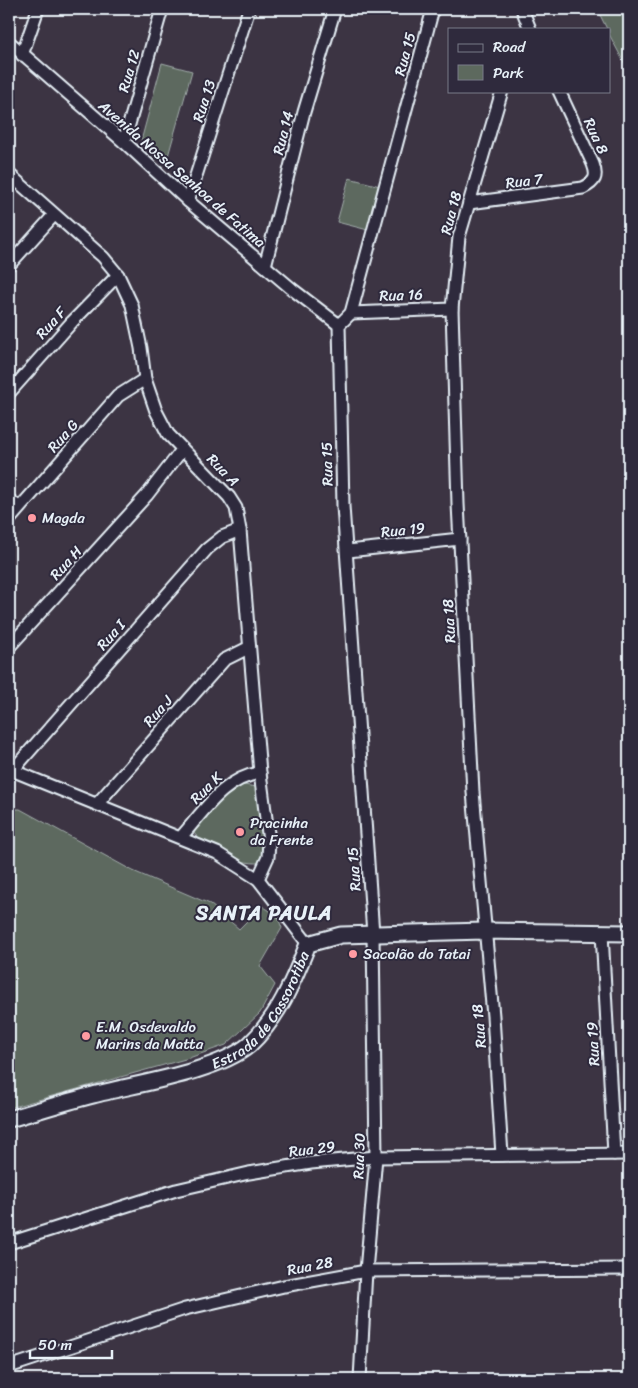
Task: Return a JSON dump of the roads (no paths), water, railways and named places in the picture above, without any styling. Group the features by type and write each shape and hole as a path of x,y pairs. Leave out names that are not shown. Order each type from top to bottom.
{"main road":[{"name":"Estrada de Cassorotiba","path":"9,1119 90,1095 183,1073 221,1061 247,1046 266,1027 277,1011 308,944 328,937 484,931 629,933"}],"street":[{"path":"22,55 38,9"},
{"name":"Rua 12","path":"124,142 162,9"},
{"name":"Rua 13","path":"188,201 249,9"},
{"name":"Rua 14","path":"266,266 304,112 334,9"},
{"name":"Rua 15","path":"373,934 344,506 339,325 351,312 433,9"},
{"path":"521,28 524,12"},
{"path":"524,12 530,28"},
{"name":"Avenida Nossa Senhoa de Fatima","path":"9,42 124,142 188,201 339,325"},
{"name":"Rua 18","path":"502,92 459,238 452,309 460,539 473,792 484,931 494,1025 502,1155"},
{"name":"Rua 8","path":"559,92 596,171 595,180 583,188"},
{"name":"Rua A","path":"9,174 104,257 118,275 132,305 145,379 156,411 168,434 229,497 236,508 240,530 248,648 260,773 269,842 268,857 258,879"},
{"name":"Rua 7","path":"469,203 583,188"},
{"path":"9,265 54,215"},
{"name":"Rua F","path":"9,393 72,322 118,275"},
{"name":"Rua 16","path":"351,312 452,309"},
{"name":"Rua G","path":"9,520 118,396 145,379"},
{"name":"Rua H","path":"9,648 146,495 182,450"},
{"path":"9,500 19,507"},
{"name":"Rua I","path":"11,769 207,549 222,537 240,530"},
{"name":"Rua 19","path":"348,551 460,539"},
{"name":"Rua J","path":"97,804 224,660 248,648"},
{"path":"11,769 217,853 258,879 308,944"},
{"name":"Rua K","path":"181,837 232,782 248,775 260,773"},
{"name":"Rua 19","path":"602,933 614,1154"},
{"name":"Rua 30","path":"360,1379 366,1271 376,1157 373,934"},
{"name":"Rua 29","path":"9,1243 176,1190 240,1175 311,1163 376,1157 629,1154"},
{"name":"Rua 28","path":"9,1367 185,1309 284,1286 366,1271 629,1269"}],"place":[{"name":"Magda","path":"32,518"},
{"name":"Pracinha da Frente","path":"240,832"},
{"name":"Sacolão do Tatai","path":"353,954"},
{"name":"E.M. Osdevaldo Marins da Matta","path":"86,1036"}],"district":[{"name":"SANTA PAULA","path":"264,913"}]}
